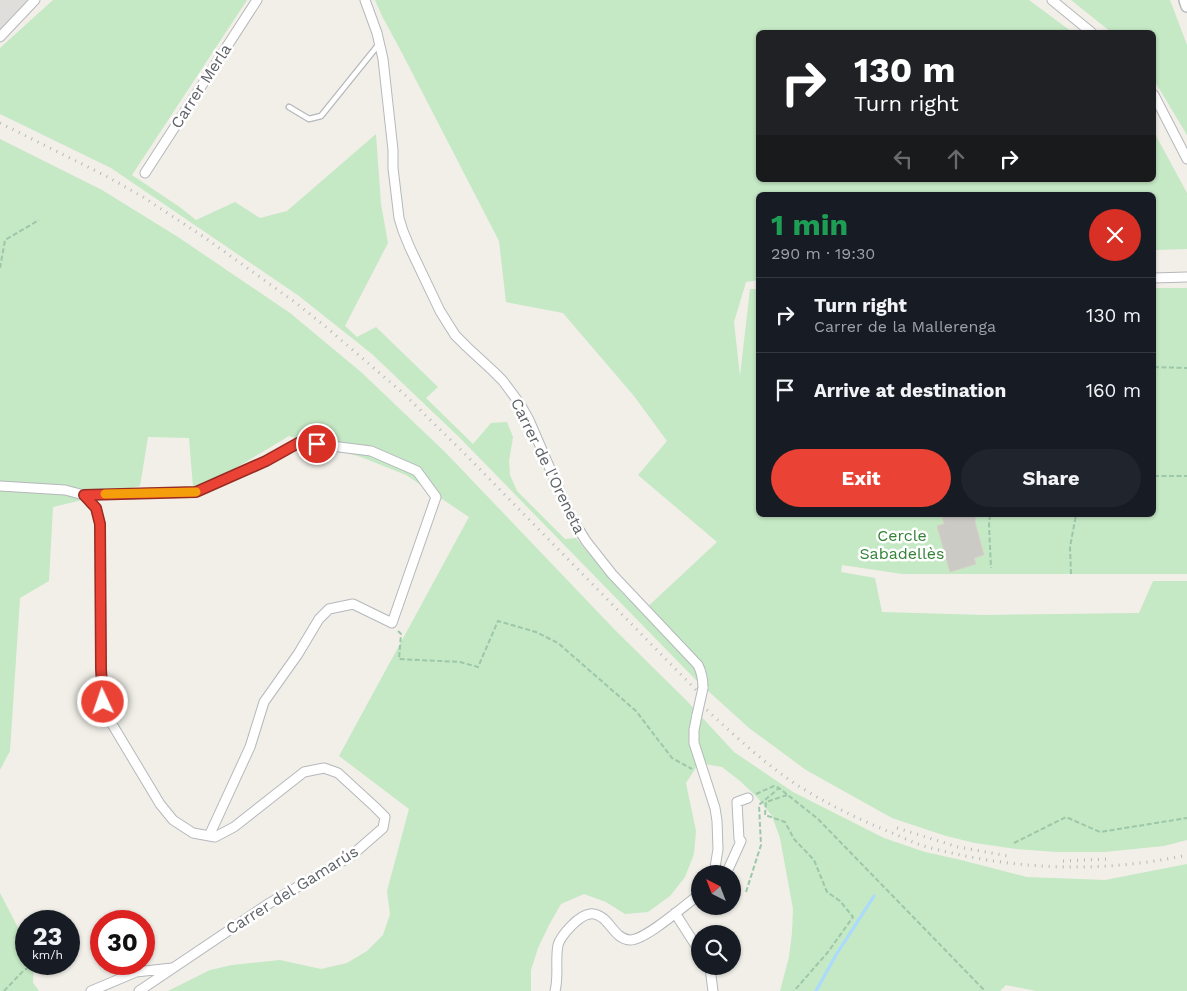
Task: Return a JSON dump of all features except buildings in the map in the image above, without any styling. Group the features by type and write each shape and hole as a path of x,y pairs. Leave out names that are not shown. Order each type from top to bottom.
{"street":[{"path":"0,37 35,0"},
{"name":"Carrer Merla","path":"145,173 257,0"},
{"name":"Carrer de l'Oreneta","path":"365,0 377,33 383,59 393,150 393,168 403,232 440,311 455,335 498,376 520,404 529,420 570,515 586,541 612,574 698,665 702,672 703,688 693,737 704,777"},
{"path":"1052,0 1089,30"},
{"path":"1185,0 1187,6"},
{"path":"1156,100 1187,159"},
{"path":"1156,278 1187,277"},
{"path":"0,486 65,490 84,495 196,492 266,461 300,442 371,451 417,471 436,497 392,624 353,604 329,608 319,619 298,654 264,702 250,748 209,836 193,833 173,820 160,804 106,714 103,702 101,669 100,524 96,508 84,495"},
{"name":"Carrer del Gamarús","path":"139,991 268,904 351,856 383,828 385,817 338,773 324,768 304,772 234,827 215,837 209,836"},
{"path":"704,777 715,808 717,821 717,865"},
{"path":"730,865 741,842 739,839 737,802 748,798"},
{"path":"555,991 559,943 567,931 580,918 589,914 599,916 606,920 618,935 630,940 642,936 691,901"},
{"path":"675,913 691,938"},
{"path":"91,991 136,972 173,968"},
{"path":"711,975 712,991"}],"lane":[{"path":"289,107 309,119 321,116 379,43"}],"path":[{"path":"0,268 5,240 39,220"},
{"path":"1156,367 1187,368"},
{"path":"1156,476 1187,476"},
{"path":"990,517 991,568"},
{"path":"1071,574 1070,547 1076,517"},
{"path":"392,624 401,634 399,658 460,662 478,667 498,621 536,632 558,643 636,711 672,758 704,777"},
{"path":"748,798 774,786 818,818 985,991"},
{"path":"746,892 761,845 759,805 779,788"},
{"path":"788,795 766,802 765,815 785,822 794,839 814,860 827,892 840,901 853,917 828,952 794,991"},
{"path":"1014,843 1066,817 1100,832 1187,818"},
{"path":"4,991 19,975"}],"shaded area":[{"path":"0,0 29,0 0,31"}],"green space":[{"name":"Cercle Sabadellès","path":"53,0 247,0 132,175 196,220 235,202 260,218 287,211 376,134 381,204 388,243 345,326 357,337 376,327 438,387 426,398 473,444 491,423 507,422 513,437 509,461 510,475 517,491 565,539 576,538 621,592 642,612 717,542 638,475 667,441 634,396 563,313 506,302 499,241 375,0 1029,0 1069,30 756,30 756,182 1156,182 1156,136 1187,193 1187,249 1156,250 1156,192 756,192 756,280 746,282 734,322 740,376 750,289 756,289 756,517 1156,517 1156,288 1187,288 1187,574 902,574 842,565 841,572 875,578 882,612 984,615 1139,613 1153,581 1187,581 1187,840 1164,846 1104,852 1056,852 975,843 946,836 892,818 806,770 749,728 695,679 459,437 372,354 299,296 111,168 0,114 0,48"},
{"path":"1071,0 1170,0 1187,45 1187,135 1156,83 1156,30 1108,30"},
{"path":"0,139 102,190 178,237 290,313 361,372 445,452 615,630 686,700 734,752 793,792 884,838 925,852 1027,877 1105,880 1187,864 1187,991 1036,991 1006,985 1000,991 780,991 789,957 793,909 780,838 772,816 757,797 740,781 722,767 699,763 686,783 696,831 694,854 685,877 670,896 648,912 625,914 606,902 584,894 561,904 538,948 531,970 531,991 168,991 210,970 232,965 280,960 321,969 347,963 367,951 383,935 390,914 387,891 409,809 339,756 469,517 406,475 361,457 289,436 196,492 193,487 189,438 148,437 140,486 53,507 49,581 20,598 10,751 0,770"},
{"path":"0,893 15,922 15,975 33,975 33,983 39,991 0,991"}],"waterway":[{"path":"816,991 836,955 874,896"}],"railway":[{"path":"0,123 106,176 143,197 204,237 296,303 326,327 404,394 697,691"},
{"path":"707,710 760,758 805,790 850,814 924,846 989,860 1055,867 1121,865 1187,855"},
{"path":"897,828 958,847 1008,856"},
{"path":"1063,861 1108,859"}],"slow traffic":[{"path":"105,494 196,492"}],"route":[{"path":"103,702 100,524 96,508 84,495 196,492 266,461 300,442 317,444"}]}
